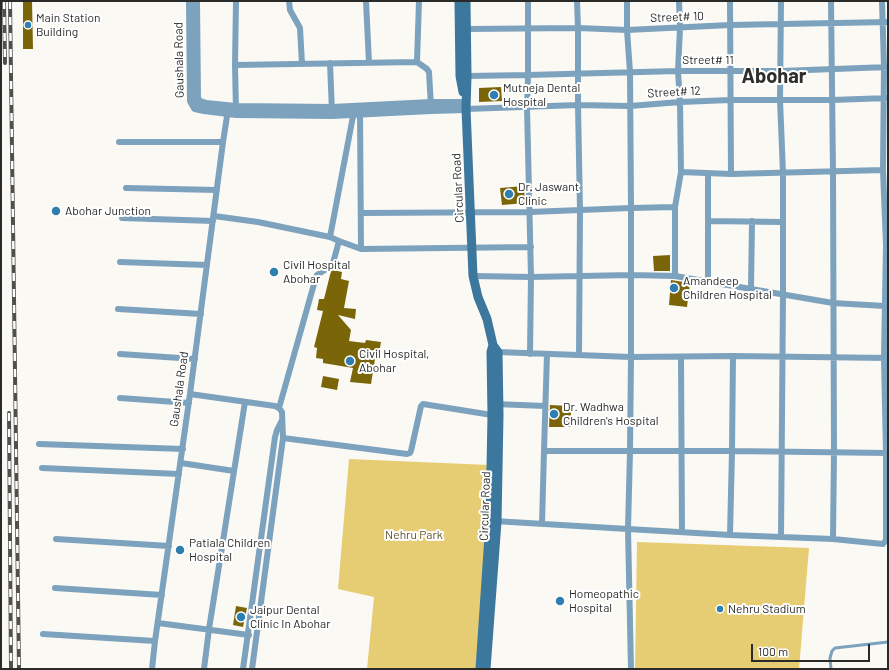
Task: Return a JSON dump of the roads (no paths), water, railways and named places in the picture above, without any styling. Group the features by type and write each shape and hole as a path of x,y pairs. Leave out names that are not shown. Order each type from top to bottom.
{"main road":[{"name":"Circular Road","path":"459,1 460,76 466,103"},
{"name":"Circular Road","path":"466,1 466,103 473,276 476,290 496,348 491,352 495,404 494,521 486,669"},
{"name":"Circular Road","path":"480,669 494,521 492,415 495,404"}],"street":[{"name":"Gaushala Road","path":"190,1 191,101 195,108 204,110 232,110"},
{"name":"Gaushala Road","path":"196,1 197,99 206,104 232,110"},
{"path":"236,1 235,65 232,110 332,112 466,103"},
{"path":"289,1 290,10 300,28 302,64"},
{"path":"366,1 369,63"},
{"path":"417,62 419,1"},
{"path":"528,1 527,107 531,247 530,354"},
{"path":"577,1 580,210 579,355"},
{"path":"627,1 627,30 630,72 631,208 631,357 628,529 630,669"},
{"path":"675,276 675,207 681,172 678,71 680,28 679,1"},
{"path":"730,1 731,174"},
{"path":"781,1 780,100 783,173 781,537"},
{"path":"831,1 833,69 833,539"},
{"path":"494,521 730,535 833,539 883,544 885,542 887,453 885,306 887,246 883,170 886,67 885,22 882,1"},
{"name":"Street# 10","path":"467,29 578,28 627,30 885,22"},
{"path":"235,65 417,62 429,72 431,106"},
{"path":"330,63 332,112"},
{"name":"Street# 11","path":"467,76 678,71 781,71 886,67"},
{"name":"Street# 12","path":"466,103 527,107 578,105 630,106 730,100 832,100 886,98"},
{"name":"Gaushala Road","path":"152,669 214,218 223,142 232,110"},
{"path":"357,111 362,249"},
{"path":"330,237 357,111"},
{"path":"119,142 223,142"},
{"path":"681,172 731,174 883,170"},
{"path":"708,173 708,282"},
{"path":"126,188 217,190"},
{"path":"361,213 530,212 675,207"},
{"path":"122,218 214,218 258,222 330,237 362,249 531,247"},
{"path":"708,220 782,222"},
{"path":"751,289 752,221"},
{"path":"279,408 316,278 333,263 340,241"},
{"path":"120,262 207,265"},
{"path":"473,276 675,276 833,303 885,306"},
{"path":"118,310 201,314"},
{"path":"496,348 530,354 631,357 733,356 886,358"},
{"path":"120,354 195,359"},
{"path":"542,524 547,354"},
{"path":"730,535 733,356"},
{"path":"681,357 682,532"},
{"path":"190,394 275,406 282,412 283,438 252,669"},
{"path":"120,398 189,403"},
{"path":"204,669 244,402"},
{"path":"283,438 407,454 411,451 421,406 423,404 492,415"},
{"path":"495,404 545,406"},
{"path":"243,669 275,437 283,419"},
{"path":"39,444 182,449"},
{"path":"544,451 681,450 887,453"},
{"path":"180,463 234,471"},
{"path":"42,468 179,474"},
{"path":"56,539 169,546"},
{"path":"55,588 162,594"},
{"path":"158,623 256,636"},
{"path":"43,634 155,641"}],"lane":[{"path":"830,669 830,658 832,651 835,648 888,642"}],"railway":[{"path":"4,1 5,63"},
{"path":"10,1 19,669"},
{"path":"9,413 11,669"}],"place":[{"name":"Main Station Building","path":"28,25"},
{"name":"Mutneja Dental Hospital","path":"494,95"},
{"name":"Dr. Jaswant Clinic","path":"509,194"},
{"name":"Abohar Junction","path":"56,211"},
{"name":"Civil Hospital Abohar","path":"274,272"},
{"name":"Amandeep Children Hospital","path":"674,288"},
{"name":"Civil Hospital, Abohar","path":"350,361"},
{"name":"Dr. Wadhwa Children's Hospital","path":"554,414"},
{"name":"Patiala Children Hospital","path":"180,550"},
{"name":"Homeopathic Hospital","path":"560,601"},
{"name":"Nehru Stadium","path":"720,609"},
{"name":"Jaipur Dental Clinic In Abohar","path":"241,617"}],"district":[{"name":"Abohar","path":"774,76"}],"park label":[{"name":"Nehru Park","path":"414,535"}]}
